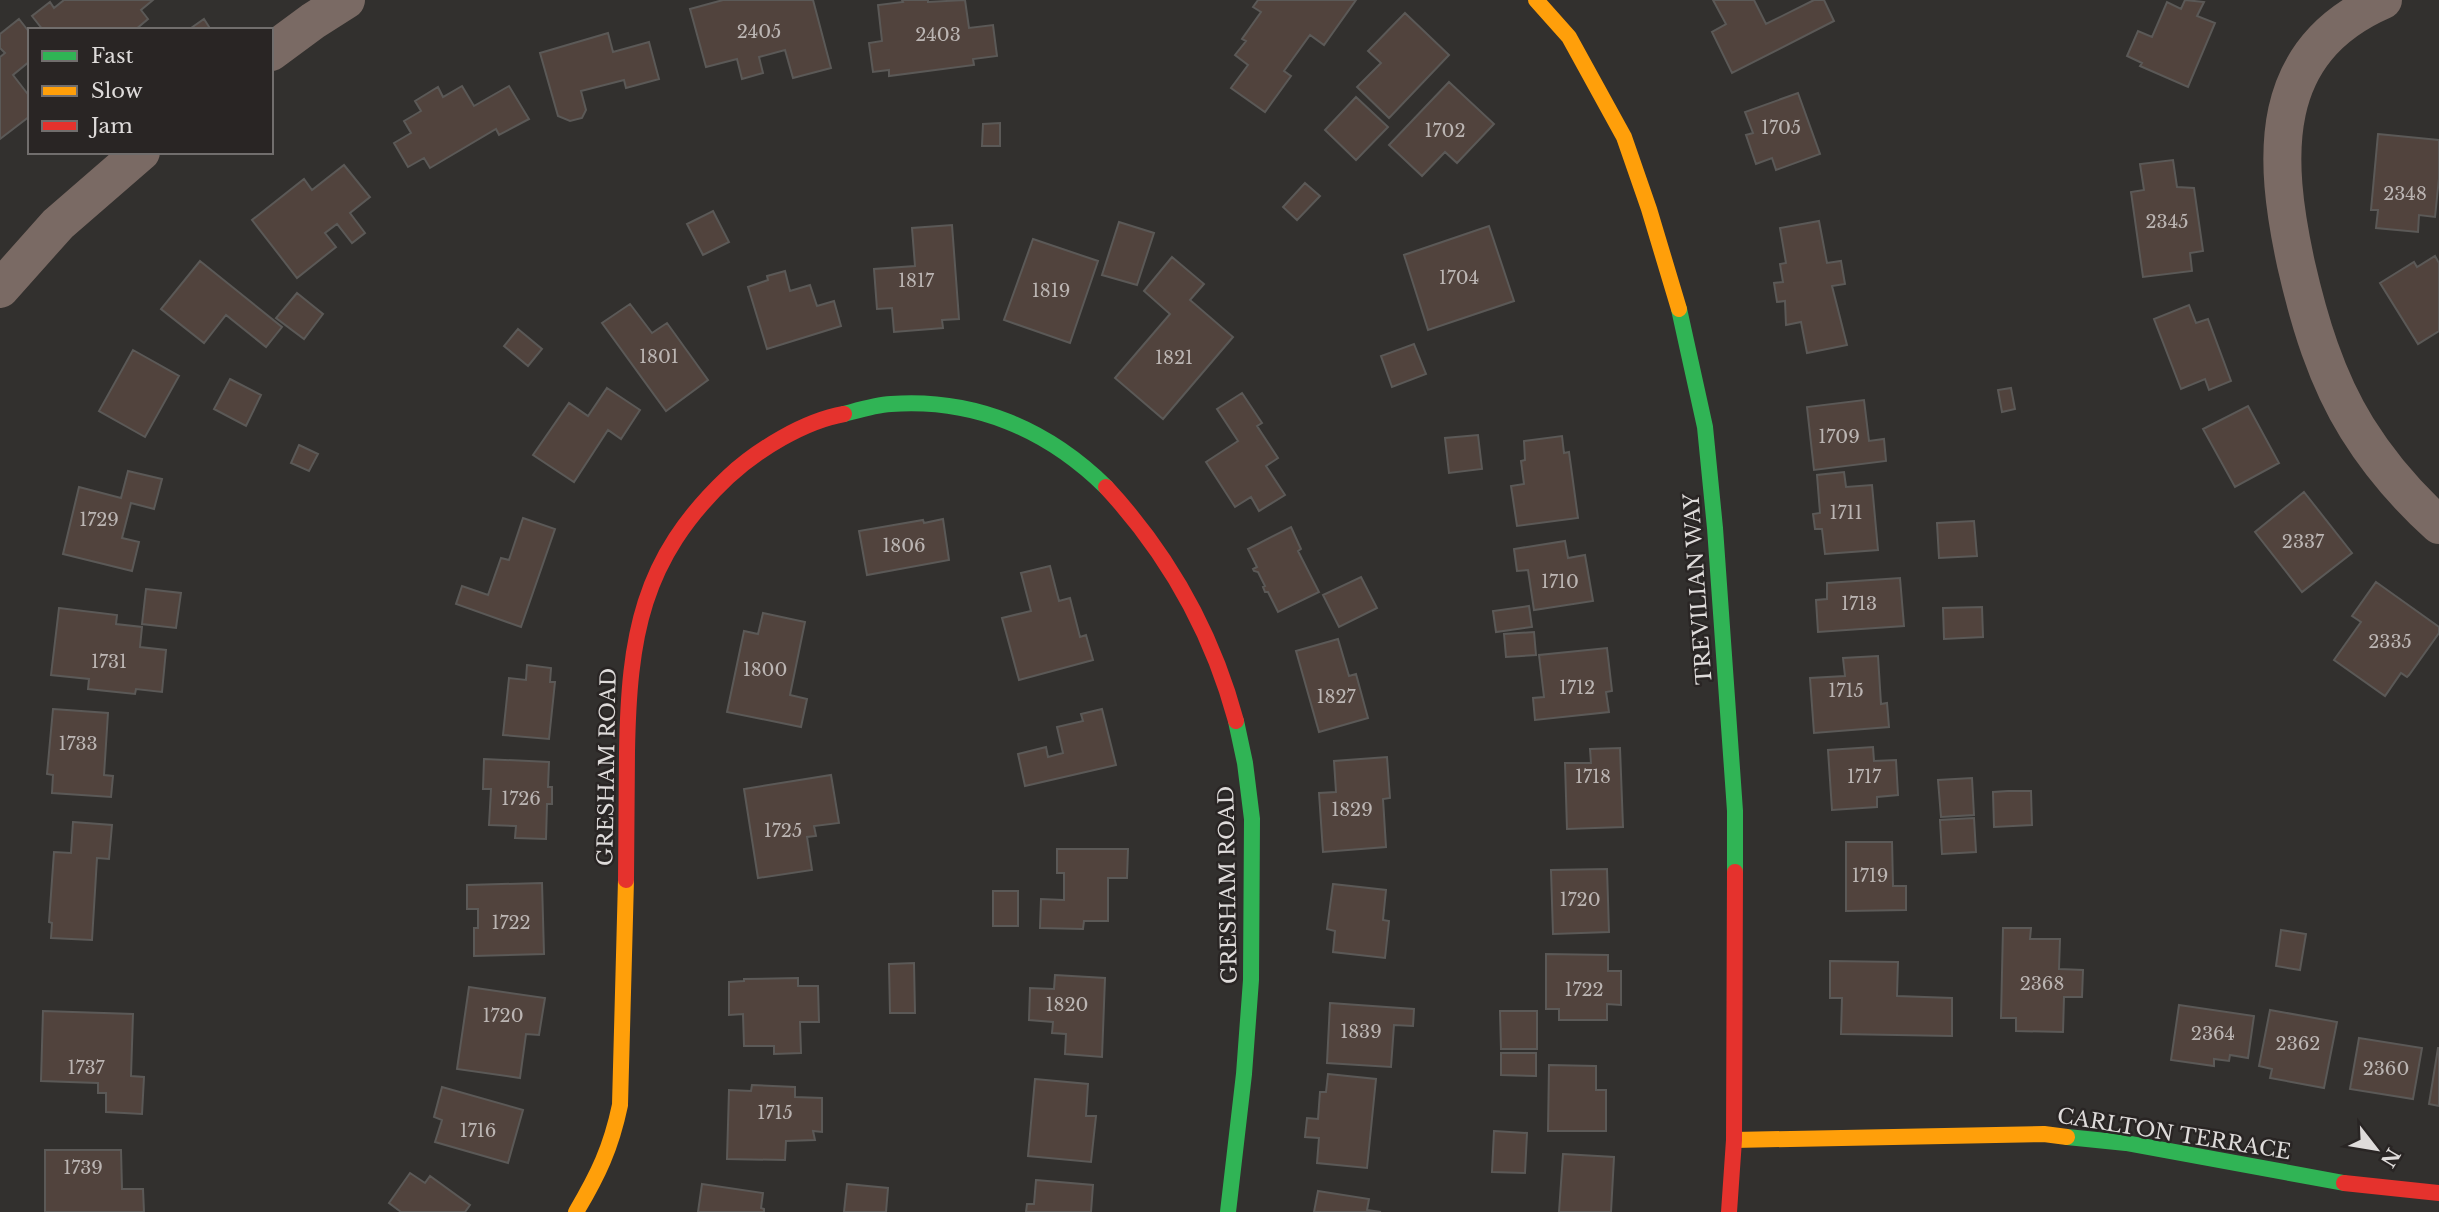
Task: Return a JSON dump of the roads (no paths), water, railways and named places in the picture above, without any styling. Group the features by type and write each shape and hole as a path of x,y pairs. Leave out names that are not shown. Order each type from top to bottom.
{"street":[{"path":"273,50 346,0"},
{"name":"TREVILIAN WAY","path":"1536,0 1569,37 1624,137 1679,309 1705,427 1715,528 1735,811 1734,1140 1729,1212"},
{"path":"2383,0 2362,9 2335,28 2313,53 2296,81 2285,113 2280,160 2283,189 2289,232 2308,315 2323,359 2356,426 2382,466 2410,499 2439,525"},
{"path":"0,289 58,224 139,154"},
{"name":"GRESHAM ROAD","path":"576,1212 597,1177 613,1139 620,1105 628,690 630,662 641,609 669,547 704,499 737,466 789,433 824,418 877,405 915,403 971,410 1009,421 1047,440 1088,470 1121,503 1175,576 1200,622 1221,671 1236,719 1252,820 1251,990 1227,1212"},
{"name":"CARLTON TERRACE","path":"1734,1140 2044,1134 2126,1143 2337,1182 2439,1193"}]}
